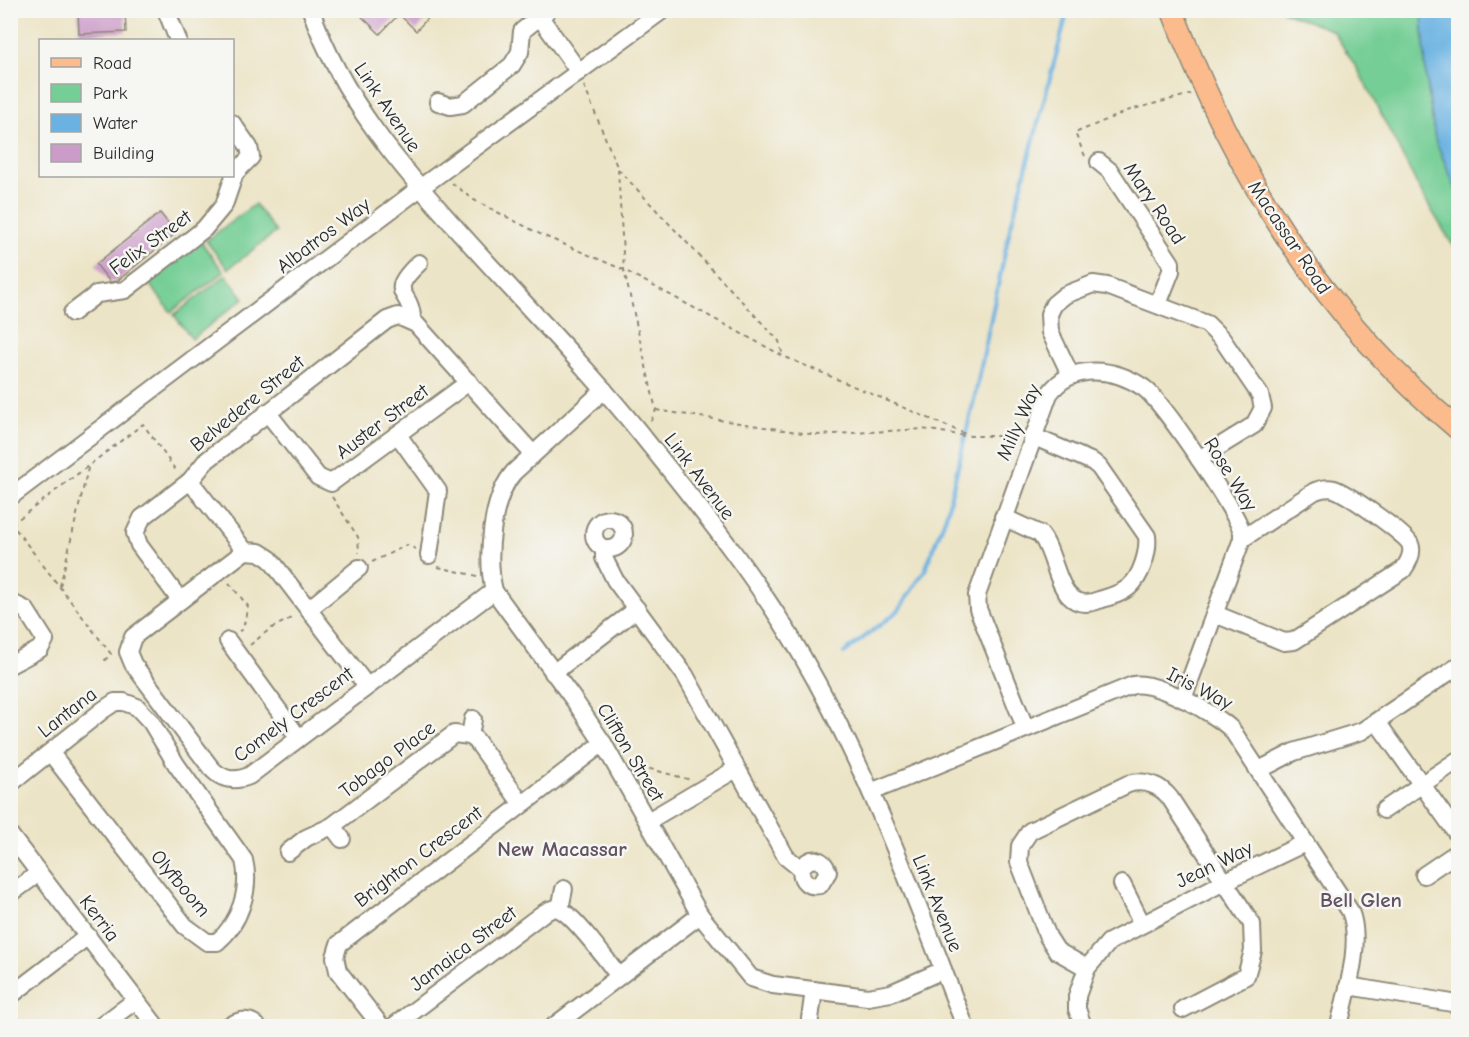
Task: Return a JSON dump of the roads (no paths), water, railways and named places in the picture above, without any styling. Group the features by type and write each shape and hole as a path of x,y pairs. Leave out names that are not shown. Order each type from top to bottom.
{"main road":[{"name":"Macassar Road","path":"1172,10 1204,91 1251,181 1301,258 1371,345 1458,429"}],"street":[{"path":"166,10 178,39"},
{"name":"Link Avenue","path":"311,10 346,86 383,143 420,188 604,390 643,437 749,575 801,654 871,792 965,1026"},
{"name":"Albatros Way","path":"10,497 420,188 663,10"},
{"path":"438,102 454,106 463,104 512,64 520,52 522,31 541,12 579,72"},
{"name":"Felix Street","path":"234,126 249,147 251,157 234,174"},
{"name":"Mary Road","path":"1099,162 1110,171 1171,263 1171,271 1158,304"},
{"name":"Felix Street","path":"72,313 97,294 118,292 134,285 214,220 228,198 233,177"},
{"path":"419,263 404,276 401,286 412,314 412,321 533,454"},
{"path":"1071,376 1049,326 1050,314 1058,299 1086,286 1099,284 1207,324 1214,330 1263,402 1261,415 1254,425 1199,459"},
{"name":"Belvedere Street","path":"245,551 188,482 206,461 387,320 398,316 412,321"},
{"name":"Rose Way","path":"1071,376 1098,370 1126,379 1144,388 1199,459 1238,522 1242,539 1182,699"},
{"name":"Milly Way","path":"1025,727 977,603 978,587 1049,394 1071,376"},
{"name":"Auster Street","path":"267,412 319,479 328,483 338,481 469,382"},
{"path":"493,585 491,555 499,494 508,478 604,390"},
{"path":"398,435 438,491 429,555"},
{"path":"1003,517 1034,530 1044,539 1064,590 1071,598 1082,603 1090,604 1128,588 1143,562 1147,536 1099,467 1093,462 1032,436"},
{"path":"180,600 137,543 135,533 142,518 188,482"},
{"path":"1215,614 1284,642 1294,642 1403,570 1411,552 1411,545 1402,535 1342,492 1329,488 1316,491 1242,539"},
{"path":"604,548 604,558 615,580 686,675 786,856 801,869"},
{"path":"245,551 259,552 270,558 366,685"},
{"name":"Comely Crescent","path":"245,551 133,637 128,652 133,664 211,768 222,777 239,780 249,776 493,585"},
{"path":"309,609 359,568"},
{"name":"Clifton Street","path":"493,585 603,744 700,915 751,978 868,997 891,993 943,970"},
{"path":"10,602 26,610 45,640 40,649 10,665"},
{"path":"554,673 637,609"},
{"path":"233,648 298,737"},
{"path":"1259,770 1294,752 1354,735 1377,722 1458,666"},
{"name":"Iris Way","path":"871,792 1025,727 1137,684 1182,699 1226,723 1259,770 1354,921 1348,986 1339,1026"},
{"name":"Lantana","path":"10,784 115,702 124,702"},
{"name":"Olyfboom","path":"50,752 185,926 207,942 217,942 229,933 246,890 248,874 244,860 176,764 151,722 136,707 124,702"},
{"path":"473,719 470,736 482,747 521,803"},
{"path":"1377,722 1423,783 1458,835"},
{"name":"Tobago Place","path":"288,852 306,838 337,832 448,737 454,734 470,736"},
{"name":"Brighton Crescent","path":"381,1026 336,966 335,957 339,944 521,803 603,744"},
{"path":"1384,810 1458,760"},
{"path":"648,821 736,769"},
{"path":"1087,968 1057,951 1048,937 1019,862 1020,846 1029,831 1128,784 1149,783 1161,789 1170,798 1252,924 1253,951 1249,970 1240,980 1183,1009"},
{"name":"Kerria","path":"10,835 156,1026"},
{"name":"Jean Way","path":"1083,1026 1075,1003 1087,968 1109,942 1305,843"},
{"path":"1424,875 1458,852"},
{"path":"10,894 39,873"},
{"path":"1122,884 1142,924"},
{"path":"564,889 560,909 577,925 619,976"},
{"name":"Jamaica Street","path":"394,1026 542,914 560,909"},
{"path":"554,1026 700,915"},
{"path":"10,996 88,936"},
{"path":"1348,986 1458,1004"},
{"path":"809,1026 814,990"},
{"path":"101,1026 136,1000"},
{"path":"228,1026 241,1020 253,1024"}],"water":[{"path":"1422,11 1458,11 1458,194 1435,139 1426,75"}],"waterway":[{"path":"844,653 898,611 925,570 946,516 974,400 1009,233 1068,10"}],"district":[{"name":"New Macassar","path":"562,849"},
{"name":"Bell Glen","path":"1361,900"}]}
